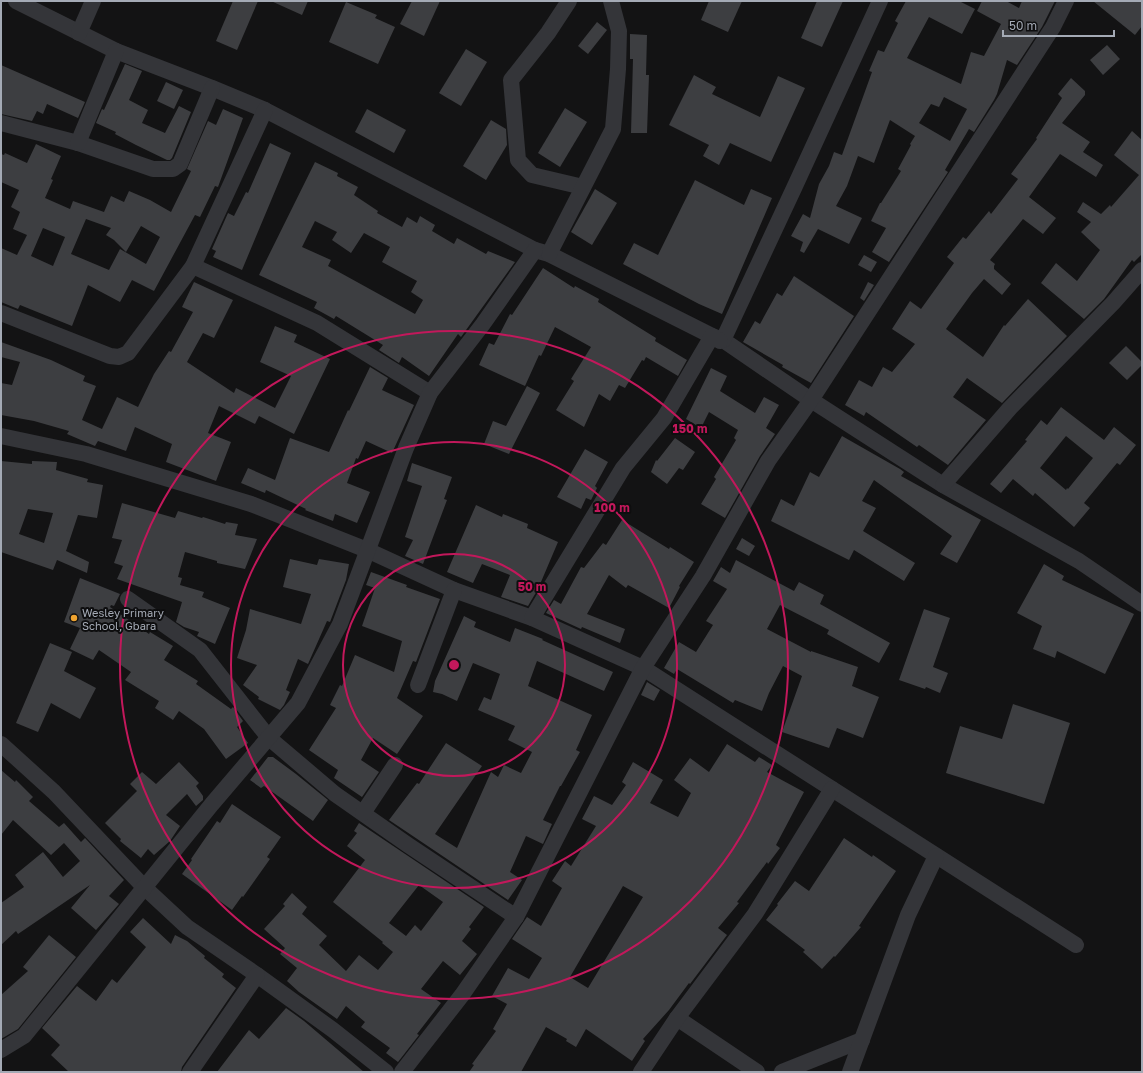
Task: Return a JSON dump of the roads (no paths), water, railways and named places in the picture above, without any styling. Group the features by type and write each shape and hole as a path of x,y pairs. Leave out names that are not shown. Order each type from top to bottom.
{"street":[{"path":"16,1 116,51 265,110 542,252 717,338 943,485 1079,561 1142,604"},
{"path":"79,33 93,1"},
{"path":"569,1 548,33 511,80 518,160 532,175 583,187"},
{"path":"1,1050 24,1036 212,804 298,703 340,624 406,448 430,393 483,324 542,252 583,187 613,129 618,69 619,31 611,1"},
{"path":"532,618 623,468 664,418 717,338 795,186 880,1"},
{"path":"402,1072 462,995 516,917 643,668 703,576 768,461 811,400 1053,27 1066,1"},
{"path":"78,143 116,51"},
{"path":"1,123 78,143 153,169 173,169 180,164 212,88"},
{"path":"1,313 110,356 119,357 128,353 193,266 265,110"},
{"path":"193,266 318,323 430,393"},
{"path":"943,485 1010,408 1113,304 1142,270"},
{"path":"1,436 86,454 251,504 367,550 454,590 532,618 643,668 1076,945"},
{"path":"418,685 454,590"},
{"path":"128,599 200,650 269,738 335,794 516,917"},
{"path":"1,744 54,792 144,887 187,927 333,1030 386,1072"},
{"path":"362,813 395,765"},
{"path":"641,1072 677,1018 754,914 832,789"},
{"path":"850,1072 908,915 936,856"},
{"path":"190,1072 257,975"},
{"path":"677,1018 757,1072"},
{"path":"782,1072 862,1040"}],"place":[{"name":"Wesley Primary School, Gbara","path":"74,618"}]}
